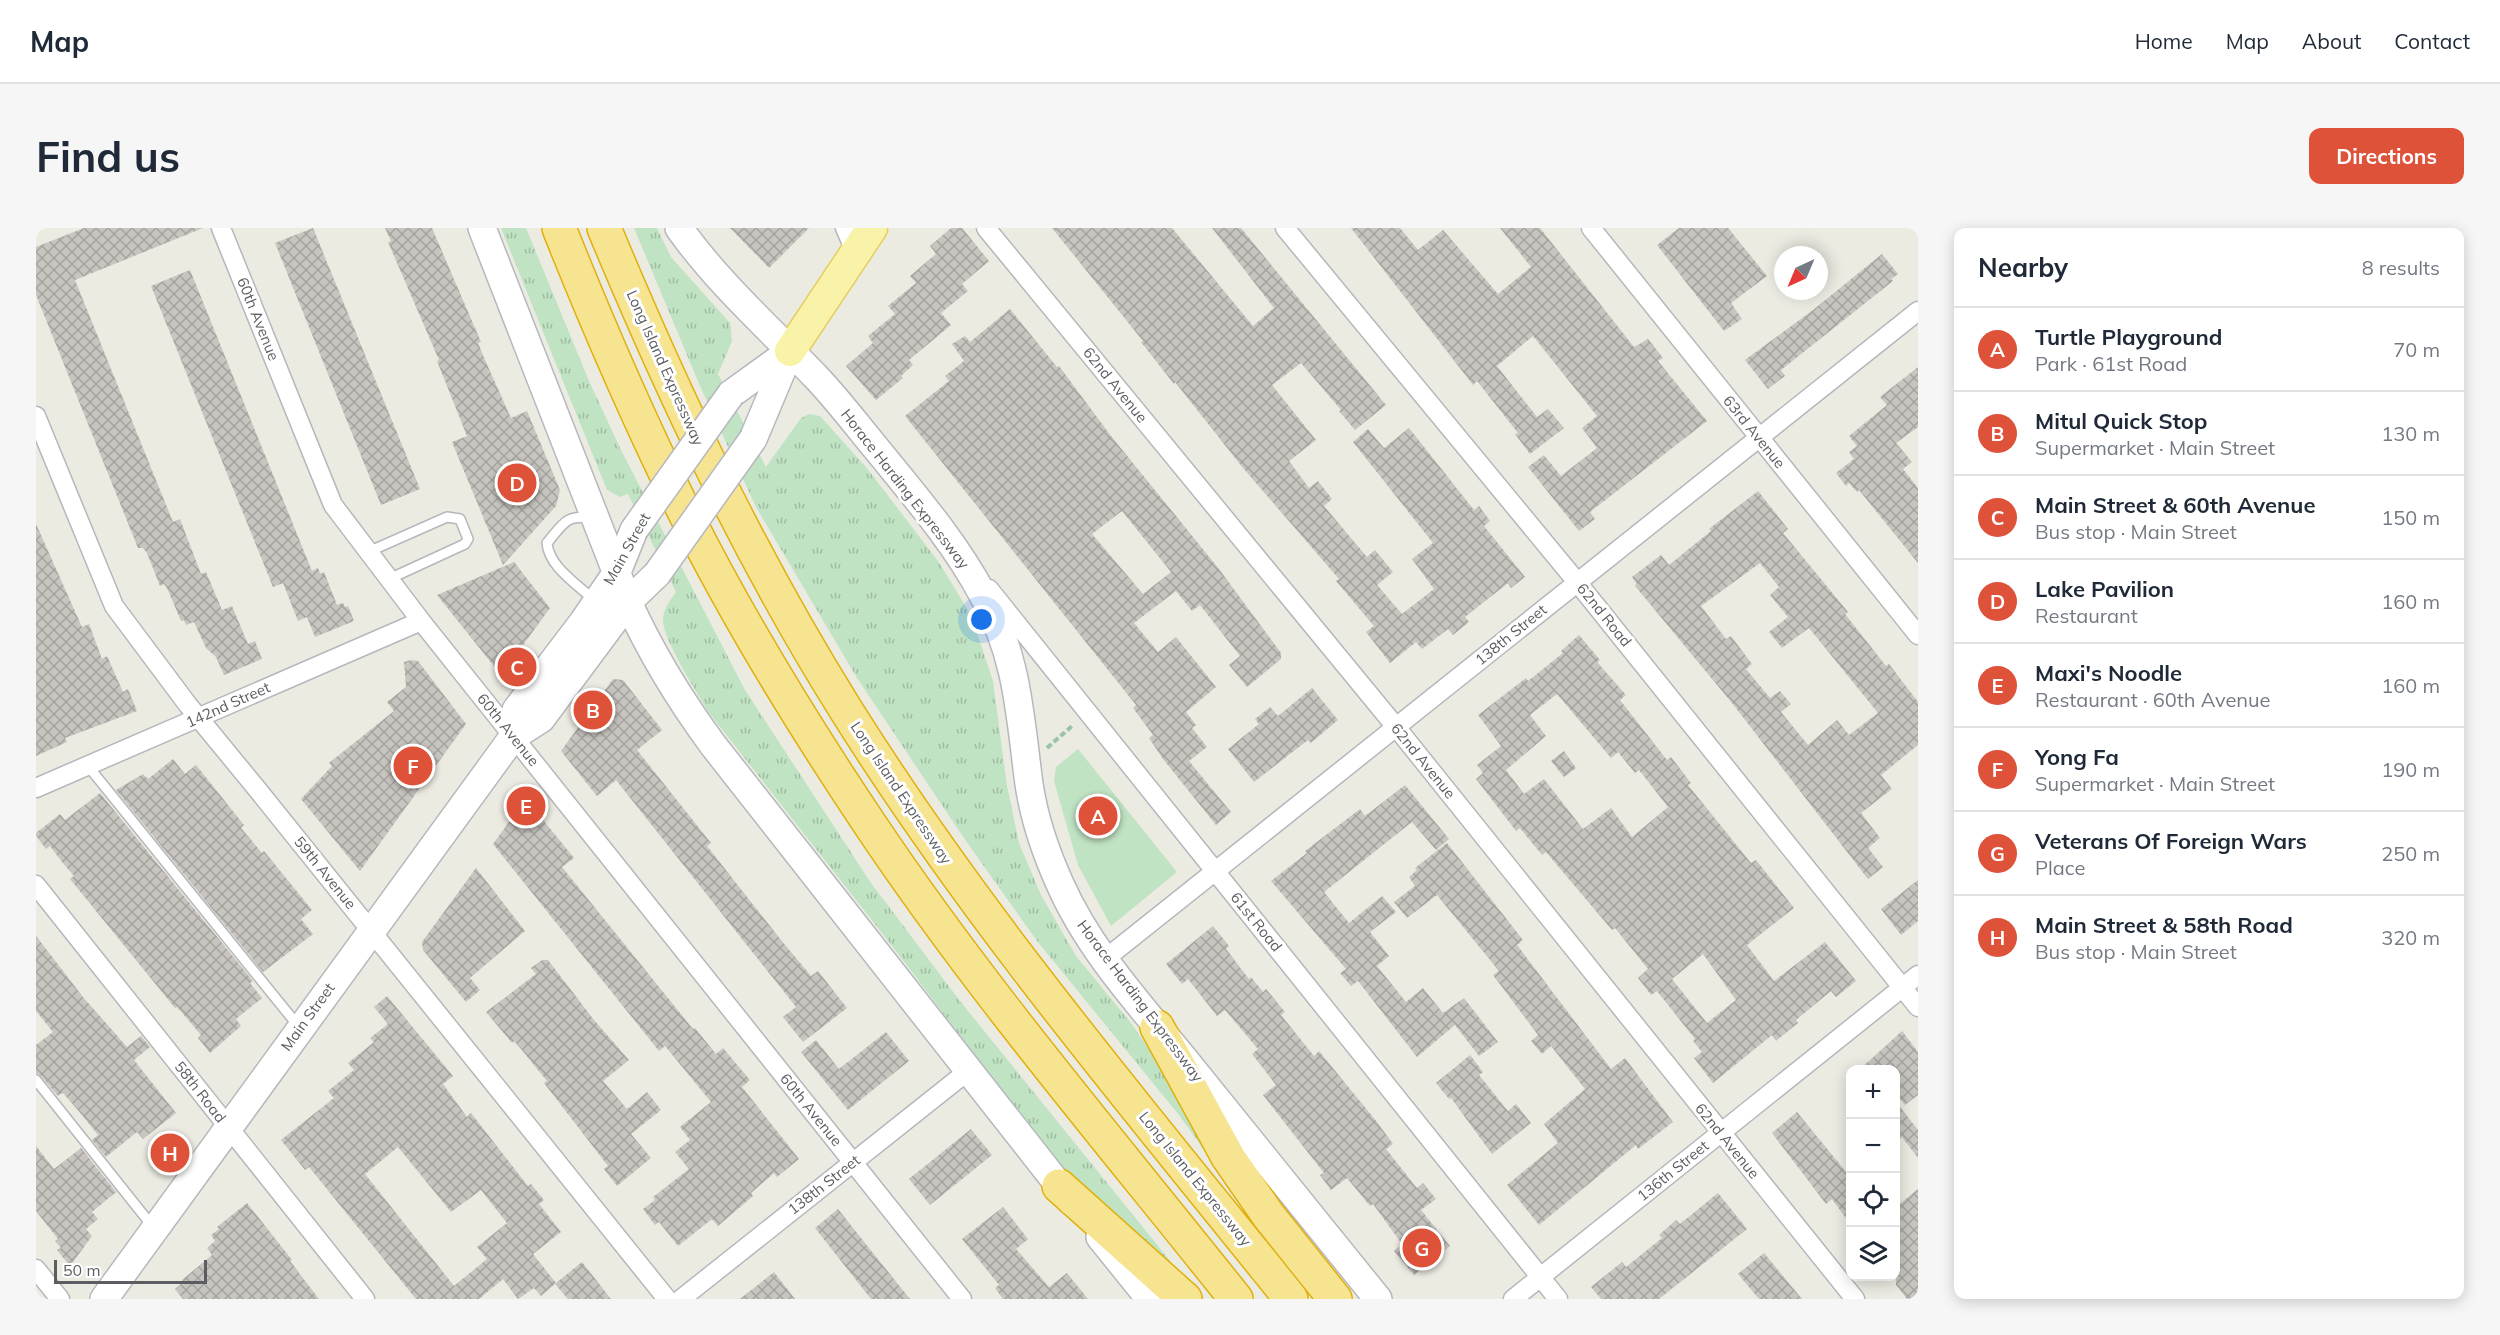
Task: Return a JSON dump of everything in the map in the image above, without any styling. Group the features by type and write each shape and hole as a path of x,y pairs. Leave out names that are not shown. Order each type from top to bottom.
{"highway":[{"path":"559,228 618,370 682,507 756,640 825,756 871,826 956,945 1236,1299"},
{"name":"Long Island Expressway","path":"604,228 654,348 708,462 783,603 846,710 969,893 1291,1299"},
{"path":"1157,1027 1238,1173 1268,1215 1335,1299"},
{"path":"1059,1186 1185,1299"}],"main road":[{"path":"482,228 628,602 677,694 713,745 1150,1299"},
{"name":"Horace Harding Expressway","path":"679,228 701,259 818,378 953,546 999,626 1021,709 1029,785 1046,848 1073,912 1105,959 1157,1027 1378,1299"},
{"name":"Main Street","path":"104,1299 513,737 541,719 628,602 657,574 753,439 790,351 850,241 872,228"},
{"name":"Main Street","path":"513,737 516,710 583,622 617,572 634,530 731,394 790,351"}],"street":[{"name":"60th Avenue","path":"221,228 333,506 513,737 962,1299"},
{"name":"62nd Avenue","path":"986,228 1396,727 1855,1299"},
{"name":"62nd Road","path":"1285,228 1577,582 1918,1007"},
{"name":"63rd Avenue","path":"1591,228 1918,635"},
{"name":"138th Street","path":"1105,959 1918,311"},
{"name":"59th Avenue","path":"36,416 114,606 199,719 667,1299"},
{"name":"61st Road","path":"953,546 1035,644 1558,1299"},
{"name":"142nd Street","path":"36,788 421,621"},
{"name":"58th Road","path":"36,885 366,1299"},
{"name":"136th Street","path":"1513,1299 1918,975"},
{"name":"138th Street","path":"681,1299 968,1071"},
{"path":"36,1269 60,1299"}],"lane":[{"path":"596,519 580,516 568,518 547,543 548,554 554,562 596,601"},
{"path":"368,552 447,517 460,519 468,539 465,544 389,579"},
{"path":"87,766 300,1028"},
{"path":"36,1080 154,1229"}],"path":[{"path":"1047,748 1072,726"}],"green space":[{"path":"501,228 526,228 589,381 620,448 745,690 871,883 960,1001 1201,1299 1197,1299 1098,1209 1055,1161 896,951 710,714 682,668 665,629 664,613 676,592 628,494 620,497 607,490"},
{"path":"634,228 657,228 671,257 730,323 732,341 718,374 766,467 801,418 809,414 820,416 866,467 938,561 971,615 993,681 1007,786 1019,843 1041,895 1076,956 1131,1023 1158,1062 1235,1193 1179,1115 1037,941 966,841 857,678 756,507 700,386"},
{"path":"1078,749 1177,872 1111,926 1078,865 1054,781 1056,767"}],"building":[{"path":"84,228 203,228 75,280 173,522 180,519 201,574 206,572 222,610 232,606 248,644 255,641 262,659 224,675 216,657 206,648 194,622 186,625 184,620 181,621 167,588 164,584 160,586 147,553 143,548 138,548 36,295 36,247"},
{"path":"313,228 420,489 381,505 275,243"},
{"path":"385,228 432,228 511,418 527,411 560,490 556,506 503,565 452,442 467,436 437,361 439,360 388,242 391,241"},
{"path":"730,228 809,228 769,268"},
{"path":"951,228 962,228 989,261 962,284 968,291 941,313 951,325 909,360 913,365 901,376 903,378 876,400 846,366 873,343 868,336 895,314 888,306 916,283 910,276 936,254 930,246"},
{"path":"1052,228 1172,228 1253,326 1274,308 1212,228 1241,228 1386,405 1355,430 1301,363 1272,385 1316,440 1289,461 1309,488 1318,481 1332,499 1324,506 1367,557 1375,550 1393,572 1377,585 1402,614 1434,589 1412,559 1433,543 1353,442 1368,429 1384,448 1409,428 1474,510 1479,506 1490,521 1484,526 1525,577 1511,588 1508,583 1465,617 1469,622 1453,635 1448,629 1422,649 1416,642 1390,663 1366,632 1374,626 1336,581 1339,579 1243,468 1175,382 1174,384 1141,342 1143,341"},
{"path":"1351,228 1400,228 1418,250 1443,230 1498,294 1531,267 1500,228 1540,228 1634,347 1648,339 1663,358 1658,361 1707,421 1590,512 1595,519 1579,531 1528,467 1544,455 1561,476 1597,448 1582,428 1597,416 1533,336 1497,366 1537,417 1548,409 1564,428 1530,454 1515,434 1518,433 1477,381 1473,385"},
{"path":"1679,228 1728,228 1767,276 1731,303 1742,319 1724,331 1657,245"},
{"path":"1882,254 1898,274 1891,279 1893,281 1781,370 1785,376 1768,389 1745,360"},
{"path":"190,270 312,571 318,568 320,574 324,572 337,605 343,603 345,607 348,606 354,621 315,637 307,617 298,621 283,583 273,587 151,286"},
{"path":"1010,309 1057,367 1059,366 1111,436 1219,569 1281,653 1281,659 1247,687 1229,665 1240,656 1200,605 1192,611 1176,591 1134,623 1158,652 1176,637 1216,687 1186,712 1196,725 1192,728 1207,747 1189,761 1231,812 1216,825 1149,738 1153,735 1133,708 1136,705 905,416 949,381 945,376 964,361 952,344 965,336 970,342","holes":["1122,511 1171,572 1143,594 1092,534"]},
{"path":"1918,367 1918,427 1896,443 1912,462 1903,469 1918,488 1918,563 1859,490 1857,492 1849,483 1846,486 1836,473 1854,459 1849,452 1857,446 1849,436 1887,405 1880,397"},
{"path":"1758,491 1788,529 1783,533 1848,612 1845,614 1886,666 1889,664 1918,702 1918,745 1881,775 1892,789 1861,813 1880,838 1868,848 1883,867 1868,879 1732,703 1635,586 1637,584 1632,577 1661,555 1669,565 1711,531 1709,529","holes":["1760,563 1779,587 1770,595 1788,617 1769,632 1782,648 1809,628 1878,713 1849,735 1837,720 1808,745 1781,712 1791,704 1780,691 1770,698 1746,669 1752,664 1731,636 1726,639 1701,606"]},
{"path":"36,524 82,627 89,624 102,659 107,656 123,692 128,689 137,711 65,738 67,742 36,756"},
{"path":"514,562 550,608 501,675 437,595"},
{"path":"1579,635 1600,660 1597,662 1626,695 1620,700 1667,760 1671,757 1691,783 1688,785 1751,863 1756,860 1794,908 1747,945 1774,981 1825,942 1856,981 1836,997 1831,991 1796,1020 1798,1023 1776,1041 1772,1035 1713,1083 1694,1058 1702,1052 1693,1041 1695,1039 1657,991 1651,995 1638,978 1648,969 1615,928 1612,930 1546,852 1542,855 1520,828 1516,831 1476,779 1483,773 1477,765 1501,746 1478,715 1526,678 1528,681 1563,653 1561,651","holes":["1557,694 1611,758 1618,752 1635,773 1639,770 1668,807 1632,837 1611,808 1583,829 1544,779 1524,794 1506,770 1546,736 1530,715","1703,954 1736,1000 1707,1023 1672,979"]},
{"path":"418,661 466,724 360,871 301,799 332,766 329,763 394,711 387,702 406,687 404,662"},
{"path":"613,679 623,680 662,730 637,750 711,843 707,846 781,940 811,976 818,971 847,1008 803,1042 783,1017 796,1007 616,780 597,796 561,751"},
{"path":"1312,688 1338,720 1311,743 1308,740 1254,782 1228,749 1259,724 1255,719 1270,707 1278,716"},
{"path":"1564,751 1576,768 1564,777 1551,761"},
{"path":"173,759 185,774 196,765 244,825 241,828 262,853 264,851 312,910 301,919 313,934 263,972 116,790 143,774 148,779"},
{"path":"1405,785 1449,839 1436,850 1412,822 1324,892 1349,923 1382,896 1396,912 1370,932 1389,956 1377,966 1406,1002 1423,988 1443,1013 1464,998 1498,1042 1479,1056 1455,1025 1417,1057 1358,981 1351,986 1340,973 1346,969 1271,881 1307,853 1305,851 1360,809 1365,816"},
{"path":"100,793 253,981 250,983 262,998 236,1019 241,1026 210,1053 198,1038 201,1035 177,1007 175,1008 70,879 74,876 50,846 46,849 36,836 36,833 60,814 65,820"},
{"path":"526,799 574,858 562,867 693,1029 695,1028 716,1054 723,1048 750,1080 742,1087 799,1159 777,1177 774,1173 751,1193 753,1196 718,1226 712,1219 678,1246 659,1222 655,1225 643,1209 655,1200 653,1197 689,1169 675,1152 690,1140 680,1127 711,1102 665,1046 659,1051 493,844"},
{"path":"1447,843 1523,940 1517,945 1611,1069 1625,1058 1673,1122 1638,1149 1636,1145 1539,1225 1507,1185 1558,1143 1544,1124 1585,1089 1551,1046 1542,1054 1531,1041 1538,1035 1493,975 1499,971 1437,895 1407,918 1394,902 1415,886 1409,877 1417,870 1415,868"},
{"path":"476,868 525,931 470,978 480,990 466,1002 423,950 422,942"},
{"path":"1918,880 1918,921 1901,935 1881,909"},
{"path":"1213,926 1229,946 1226,949 1249,979 1251,977 1263,992 1266,989 1285,1012 1281,1015 1314,1056 1319,1051 1377,1122 1393,1144 1386,1149 1417,1188 1423,1183 1436,1199 1421,1210 1450,1246 1414,1275 1394,1251 1402,1244 1373,1204 1370,1206 1347,1178 1331,1190 1320,1175 1324,1173 1263,1095 1276,1085 1252,1054 1258,1049 1225,1010 1217,1016 1188,979 1182,984 1166,964"},
{"path":"36,936 83,997 127,1047 141,1036 150,1047 134,1060 176,1113 143,1139 137,1132 106,1157 92,1140 98,1135 82,1115 64,1094 58,1096 36,1073 36,1045 53,1032 36,1011"},
{"path":"542,960 548,960 594,1020 629,1060 603,1081 627,1109 647,1092 661,1110 631,1134 651,1158 617,1186 604,1169 608,1166 544,1083 547,1081 486,1012 536,974 531,968"},
{"path":"387,996 453,1076 443,1084 467,1117 471,1113 528,1186 531,1184 544,1200 539,1204 561,1232 533,1254 556,1283 582,1262 611,1299 568,1299 555,1284 541,1296 534,1288 518,1299 503,1279 479,1299 416,1299 309,1167 305,1170 281,1140 334,1098 328,1091 354,1070 348,1063 374,1042 370,1038 388,1024 374,1007","holes":["398,1147 451,1212 481,1190 507,1223 477,1247 487,1259 454,1286 365,1174"]},
{"path":"1902,1031 1918,1052 1918,1095 1905,1105 1900,1099 1900,1065 1865,1065"},
{"path":"886,1032 909,1061 848,1110 801,1052 816,1040 839,1069"},
{"path":"1470,1055 1483,1072 1479,1075 1508,1111 1516,1104 1531,1123 1492,1154 1451,1098 1449,1099 1436,1083"},
{"path":"1900,1107 1918,1130 1918,1158 1902,1137 1900,1139"},
{"path":"1797,1112 1846,1172 1846,1218 1832,1199 1826,1204 1772,1133"},
{"path":"971,1129 992,1155 930,1205 909,1179"},
{"path":"36,1146 54,1169 81,1148 116,1192 92,1212 98,1219 86,1229 92,1236 70,1266 57,1250 61,1248 55,1241 58,1239 36,1211"},
{"path":"1918,1189 1918,1299 1907,1299 1896,1285 1896,1281 1900,1281 1900,1204"},
{"path":"1718,1193 1747,1229 1659,1299 1601,1299 1591,1287 1622,1262 1626,1267 1662,1238 1659,1235 1676,1220 1680,1224"},
{"path":"247,1203 319,1299 183,1299 175,1289 183,1282 182,1280 212,1255 207,1248 215,1241 211,1235 219,1229 217,1227"},
{"path":"1003,1207 1028,1239 1016,1249 1049,1287 1067,1273 1088,1299 1003,1299 995,1288 999,1285 962,1239"},
{"path":"838,1209 910,1299 871,1299 815,1228"},
{"path":"1764,1253 1802,1299 1759,1299 1738,1274"},
{"path":"774,1272 795,1299 740,1299"}],"place":[{"name":"Lake Pavilion","path":"517,483"},
{"name":"Main Street & 60th Avenue","path":"517,667"},
{"name":"Mitul Quick Stop","path":"593,710"},
{"name":"Yong Fa","path":"413,766"},
{"name":"Maxi's Noodle","path":"526,806"},
{"name":"Turtle Playground","path":"1098,816"},
{"name":"Main Street & 58th Road","path":"170,1153"},
{"name":"Veterans Of Foreign Wars","path":"1422,1248"}]}
